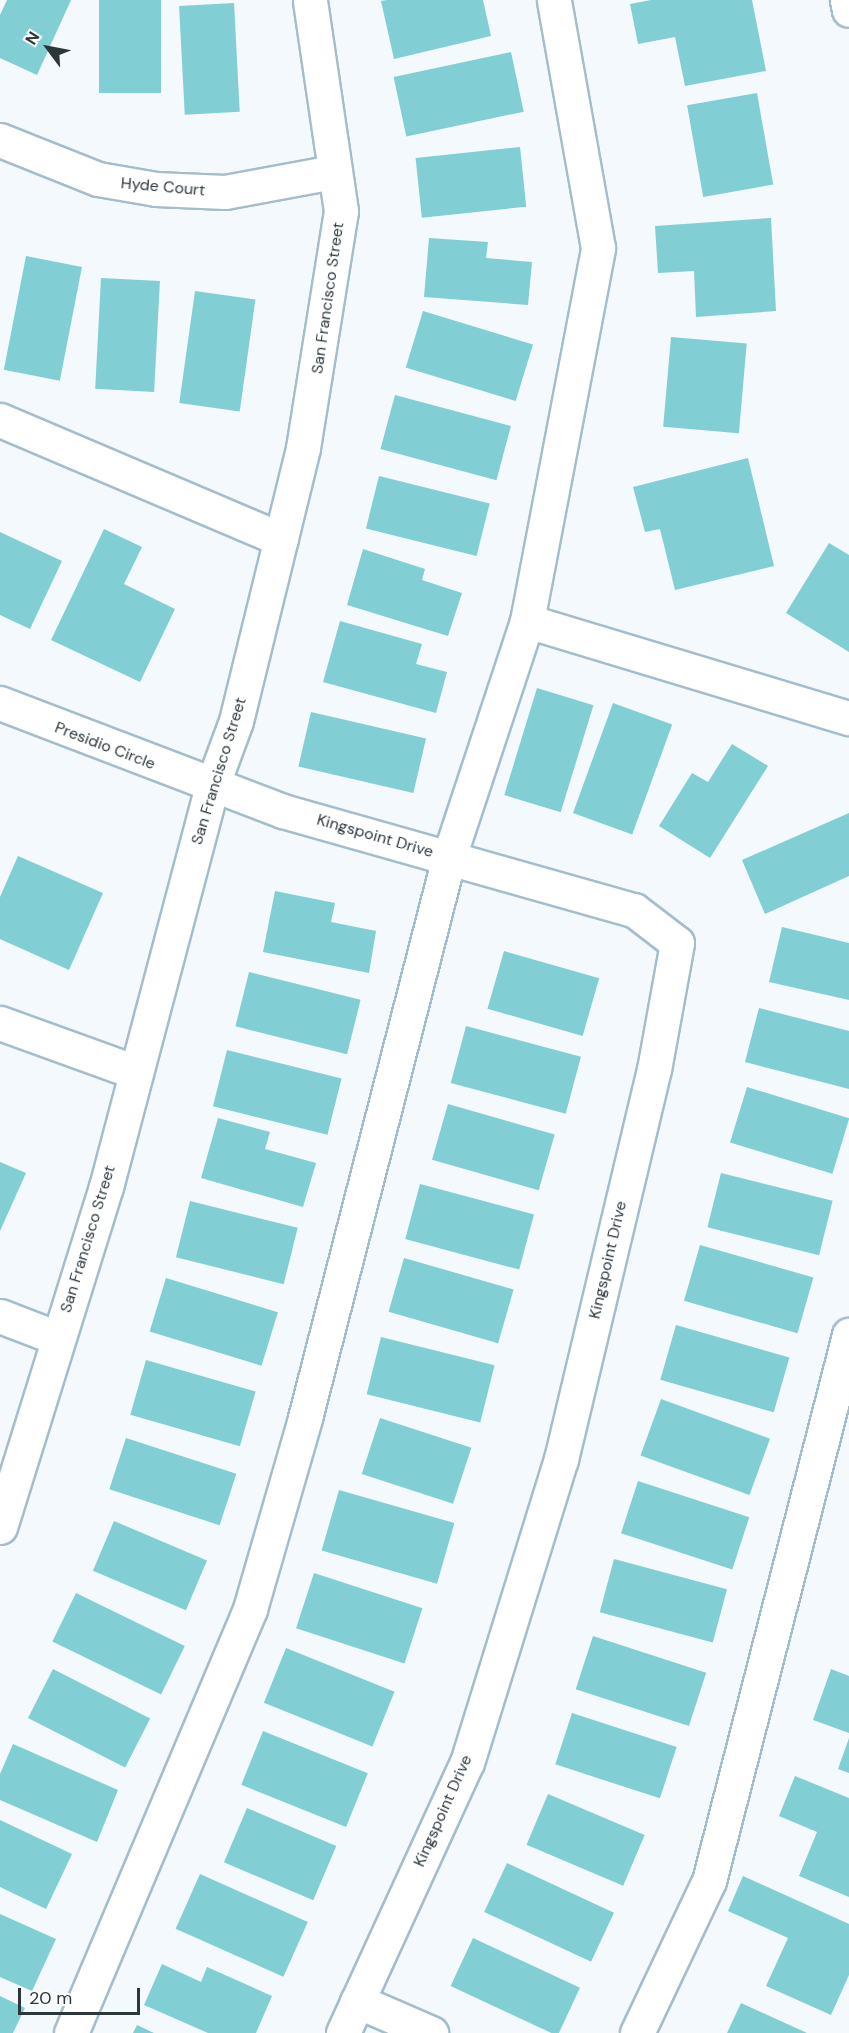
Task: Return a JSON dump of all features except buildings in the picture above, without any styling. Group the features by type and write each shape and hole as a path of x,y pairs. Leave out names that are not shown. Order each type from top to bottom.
{"street":[{"name":"San Francisco Street","path":"0,1527 57,1338 106,1187 212,786 236,721 281,539 326,322 341,211 333,172 310,0"},
{"path":"71,2033 250,1609 449,857 527,621 598,248 554,0"},
{"path":"847,0 849,10"},
{"name":"Hyde Court","path":"0,140 98,179 156,189 225,192 333,172"},
{"path":"0,420 281,539"},
{"path":"527,621 849,718"},
{"name":"Presidio Circle","path":"0,703 212,786"},
{"name":"Kingspoint Drive","path":"212,786 449,857 634,909 677,943 654,1069 561,1459 467,1762 343,2033"},
{"path":"0,1023 135,1072"},
{"path":"0,1316 57,1338"},
{"path":"637,2033 709,1881 849,1335"},
{"path":"357,2001 431,2033"}]}
